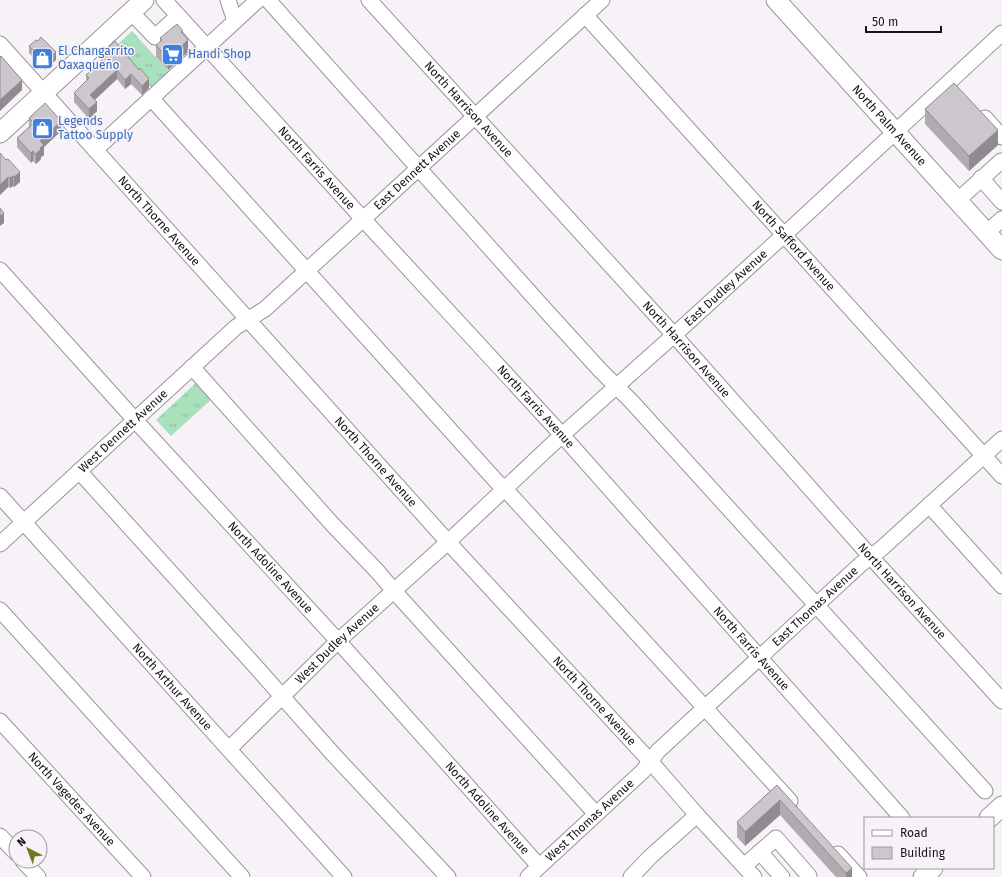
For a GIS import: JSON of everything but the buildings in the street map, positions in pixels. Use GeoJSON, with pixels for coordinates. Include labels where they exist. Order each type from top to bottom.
{"type":"FeatureCollection","features":[{"type":"Feature","properties":{"kind":"main road","name":"North Palm Avenue"},"geometry":{"type":"LineString","coordinates":[[776,0],[1002,250]]}},
{"type":"Feature","properties":{"kind":"main road"},"geometry":{"type":"LineString","coordinates":[[0,133],[138,6]]}},
{"type":"Feature","properties":{"kind":"main road"},"geometry":{"type":"LineString","coordinates":[[990,817],[1002,806]]}},
{"type":"Feature","properties":{"kind":"main road"},"geometry":{"type":"LineString","coordinates":[[923,877],[932,869]]}},
{"type":"Feature","properties":{"kind":"street","name":"North Farris Avenue"},"geometry":{"type":"LineString","coordinates":[[164,0],[206,48],[562,434],[901,817]]}},
{"type":"Feature","properties":{"kind":"street"},"geometry":{"type":"LineString","coordinates":[[228,0],[235,21]]}},
{"type":"Feature","properties":{"kind":"street"},"geometry":{"type":"LineString","coordinates":[[95,150],[258,0]]}},
{"type":"Feature","properties":{"kind":"street"},"geometry":{"type":"LineString","coordinates":[[268,0],[549,314],[600,370],[617,386],[984,791]]}},
{"type":"Feature","properties":{"kind":"street","name":"North Harrison Avenue"},"geometry":{"type":"LineString","coordinates":[[370,0],[674,335],[870,557],[1002,701]]}},
{"type":"Feature","properties":{"kind":"street","name":"East Dennett Avenue"},"geometry":{"type":"LineString","coordinates":[[248,319],[265,309],[602,0]]}},
{"type":"Feature","properties":{"kind":"street"},"geometry":{"type":"LineString","coordinates":[[138,6],[155,37],[178,16]]}},
{"type":"Feature","properties":{"kind":"street","name":"North Safford Avenue"},"geometry":{"type":"LineString","coordinates":[[585,15],[1002,476]]}},
{"type":"Feature","properties":{"kind":"street","name":"East Dudley Avenue"},"geometry":{"type":"LineString","coordinates":[[448,542],[562,434],[784,235],[1002,33]]}},
{"type":"Feature","properties":{"kind":"street","name":"North Thorne Avenue"},"geometry":{"type":"LineString","coordinates":[[0,44],[448,542],[650,761],[754,877]]}},
{"type":"Feature","properties":{"kind":"street"},"geometry":{"type":"LineString","coordinates":[[950,80],[961,92]]}},
{"type":"Feature","properties":{"kind":"street"},"geometry":{"type":"LineString","coordinates":[[151,98],[497,482],[566,554],[798,810]]}},
{"type":"Feature","properties":{"kind":"street"},"geometry":{"type":"LineString","coordinates":[[976,108],[1002,137]]}},
{"type":"Feature","properties":{"kind":"street"},"geometry":{"type":"LineString","coordinates":[[957,200],[1002,161]]}},
{"type":"Feature","properties":{"kind":"street"},"geometry":{"type":"LineString","coordinates":[[982,178],[1002,202]]}},
{"type":"Feature","properties":{"kind":"street"},"geometry":{"type":"LineString","coordinates":[[986,233],[1002,219]]}},
{"type":"Feature","properties":{"kind":"street","name":"North Adoline Avenue"},"geometry":{"type":"LineString","coordinates":[[0,270],[135,420],[338,641],[539,866]]}},
{"type":"Feature","properties":{"kind":"street","name":"West Dennett Avenue"},"geometry":{"type":"LineString","coordinates":[[0,544],[236,327],[248,319]]}},
{"type":"Feature","properties":{"kind":"street"},"geometry":{"type":"LineString","coordinates":[[192,367],[596,814]]}},
{"type":"Feature","properties":{"kind":"street","name":"East Thomas Avenue"},"geometry":{"type":"LineString","coordinates":[[650,761],[658,751],[759,657],[861,564],[881,550],[1002,439]]}},
{"type":"Feature","properties":{"kind":"street"},"geometry":{"type":"LineString","coordinates":[[79,471],[362,786],[448,877]]}},
{"type":"Feature","properties":{"kind":"street","name":"North Arthur Avenue"},"geometry":{"type":"LineString","coordinates":[[0,496],[344,877]]}},
{"type":"Feature","properties":{"kind":"street"},"geometry":{"type":"LineString","coordinates":[[929,506],[1002,586]]}},
{"type":"Feature","properties":{"kind":"street","name":"West Dudley Avenue"},"geometry":{"type":"LineString","coordinates":[[229,749],[338,641],[448,542]]}},
{"type":"Feature","properties":{"kind":"street"},"geometry":{"type":"LineString","coordinates":[[0,610],[242,877]]}},
{"type":"Feature","properties":{"kind":"street","name":"North Vagedes Avenue"},"geometry":{"type":"LineString","coordinates":[[0,721],[143,877]]}},
{"type":"Feature","properties":{"kind":"street","name":"West Thomas Avenue"},"geometry":{"type":"LineString","coordinates":[[528,877],[643,771],[650,761]]}},
{"type":"Feature","properties":{"kind":"street"},"geometry":{"type":"LineString","coordinates":[[631,877],[650,857],[697,815]]}},
{"type":"Feature","properties":{"kind":"street"},"geometry":{"type":"LineString","coordinates":[[0,836],[8,844]]}},
{"type":"Feature","properties":{"kind":"street"},"geometry":{"type":"LineString","coordinates":[[744,866],[776,838],[810,876],[808,877]]}},
{"type":"Feature","properties":{"kind":"street"},"geometry":{"type":"LineString","coordinates":[[829,844],[859,877]]}},
{"type":"Feature","properties":{"kind":"street"},"geometry":{"type":"LineString","coordinates":[[760,852],[782,877]]}},
{"type":"Feature","properties":{"kind":"street"},"geometry":{"type":"LineString","coordinates":[[30,869],[38,877]]}},
{"type":"Feature","properties":{"kind":"green space"},"geometry":{"type":"Polygon","coordinates":[[[132,31],[172,75],[155,92],[115,47],[132,31]]]}},
{"type":"Feature","properties":{"kind":"green space"},"geometry":{"type":"Polygon","coordinates":[[[198,381],[213,398],[171,436],[156,420],[198,381]]]}},
{"type":"Feature","properties":{"kind":"place","name":"Handi Shop"},"geometry":{"type":"Point","coordinates":[172,54]}},
{"type":"Feature","properties":{"kind":"place","name":"El Changarrito Oaxaqueño"},"geometry":{"type":"Point","coordinates":[42,58]}},
{"type":"Feature","properties":{"kind":"place","name":"Legends Tattoo Supply"},"geometry":{"type":"Point","coordinates":[43,128]}}]}
